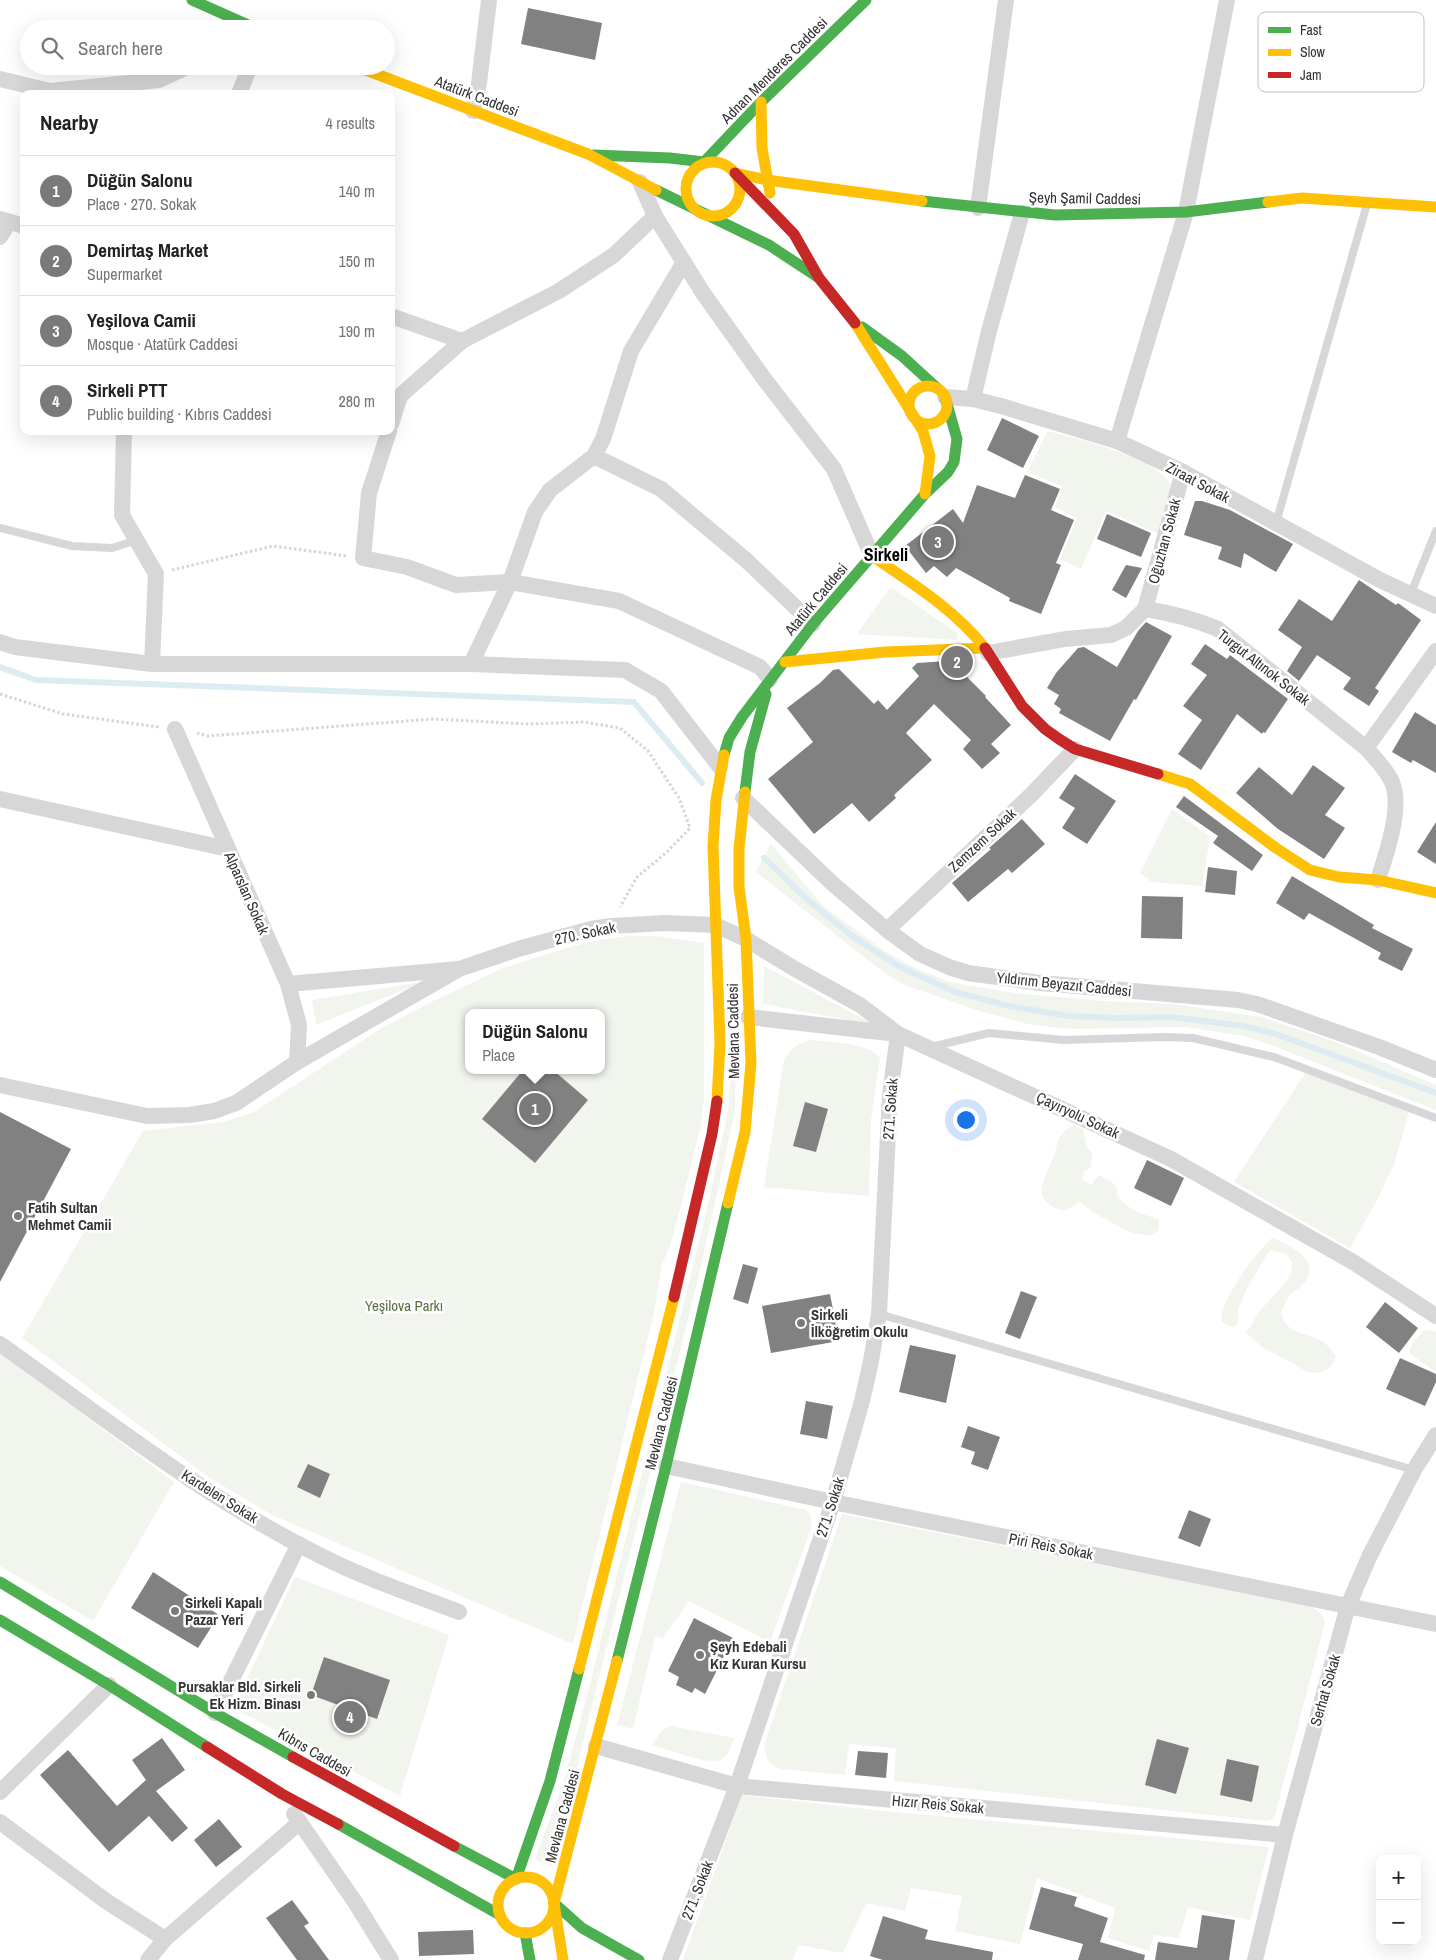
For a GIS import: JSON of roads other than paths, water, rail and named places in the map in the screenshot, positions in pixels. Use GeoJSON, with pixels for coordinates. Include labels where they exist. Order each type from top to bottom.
{"type":"FeatureCollection","features":[{"type":"Feature","properties":{"kind":"street"},"geometry":{"type":"LineString","coordinates":[[192,0],[237,20]]}},
{"type":"Feature","properties":{"kind":"street"},"geometry":{"type":"LineString","coordinates":[[473,111],[479,83],[488,0]]}},
{"type":"Feature","properties":{"kind":"street","name":"Adnan Menderes Caddesi"},"geometry":{"type":"LineString","coordinates":[[704,162],[761,102],[866,0]]}},
{"type":"Feature","properties":{"kind":"street"},"geometry":{"type":"LineString","coordinates":[[978,208],[1006,0]]}},
{"type":"Feature","properties":{"kind":"street"},"geometry":{"type":"LineString","coordinates":[[1116,441],[1186,212],[1227,0]]}},
{"type":"Feature","properties":{"kind":"street"},"geometry":{"type":"LineString","coordinates":[[60,90],[159,80],[170,75]]}},
{"type":"Feature","properties":{"kind":"street"},"geometry":{"type":"LineString","coordinates":[[241,90],[246,75]]}},
{"type":"Feature","properties":{"kind":"street","name":"Atatürk Caddesi"},"geometry":{"type":"LineString","coordinates":[[379,75],[588,154]]}},
{"type":"Feature","properties":{"kind":"street"},"geometry":{"type":"LineString","coordinates":[[0,79],[46,90]]}},
{"type":"Feature","properties":{"kind":"street"},"geometry":{"type":"LineString","coordinates":[[761,102],[760,129],[767,180],[777,216]]}},
{"type":"Feature","properties":{"kind":"street"},"geometry":{"type":"LineString","coordinates":[[588,154],[670,158],[721,163],[735,173],[794,234],[819,278]]}},
{"type":"Feature","properties":{"kind":"street"},"geometry":{"type":"LineString","coordinates":[[588,154],[705,215],[769,245],[819,278]]}},
{"type":"Feature","properties":{"kind":"street"},"geometry":{"type":"LineString","coordinates":[[704,162],[691,173],[686,189],[691,205],[705,215],[722,215],[735,205],[740,189],[739,180],[735,173]]}},
{"type":"Feature","properties":{"kind":"street","name":"Şeyh Şamil Caddesi"},"geometry":{"type":"LineString","coordinates":[[735,173],[767,180],[978,208],[1055,215],[1186,212],[1302,198],[1436,207]]}},
{"type":"Feature","properties":{"kind":"street"},"geometry":{"type":"LineString","coordinates":[[640,182],[655,216],[703,293],[834,469],[872,556],[939,602],[966,624],[987,651],[1011,690],[1043,729],[1075,749],[1190,784],[1276,848],[1310,870],[1340,877],[1378,880],[1436,892]]}},
{"type":"Feature","properties":{"kind":"street"},"geometry":{"type":"LineString","coordinates":[[973,399],[988,331],[1022,213]]}},
{"type":"Feature","properties":{"kind":"street"},"geometry":{"type":"LineString","coordinates":[[395,412],[400,396],[462,341],[560,291],[614,254],[655,216]]}},
{"type":"Feature","properties":{"kind":"street"},"geometry":{"type":"LineString","coordinates":[[0,237],[11,222]]}},
{"type":"Feature","properties":{"kind":"street"},"geometry":{"type":"LineString","coordinates":[[471,664],[510,582],[535,512],[550,490],[594,456],[603,439],[632,352],[684,262]]}},
{"type":"Feature","properties":{"kind":"street","name":"Atatürk Caddesi"},"geometry":{"type":"LineString","coordinates":[[819,278],[853,321],[923,431],[930,456],[929,472],[924,494]]}},
{"type":"Feature","properties":{"kind":"street"},"geometry":{"type":"LineString","coordinates":[[395,317],[462,341]]}},
{"type":"Feature","properties":{"kind":"street","name":"Atatürk Caddesi"},"geometry":{"type":"LineString","coordinates":[[516,1879],[533,1837],[561,1745],[634,1462],[712,1134],[718,1096],[720,1043],[713,846],[720,767],[729,738],[770,679],[813,624],[924,494],[938,484],[947,474],[955,459],[958,446],[957,431],[941,393],[902,356],[853,321]]}},
{"type":"Feature","properties":{"kind":"street"},"geometry":{"type":"LineString","coordinates":[[925,386],[941,393],[946,409],[940,420],[922,423],[912,415],[910,403],[915,392],[925,386]]}},
{"type":"Feature","properties":{"kind":"street","name":"Ziraat Sokak"},"geometry":{"type":"LineString","coordinates":[[941,393],[973,399],[1044,418],[1116,441],[1183,472],[1380,580],[1436,606]]}},
{"type":"Feature","properties":{"kind":"street"},"geometry":{"type":"LineString","coordinates":[[124,435],[122,515],[156,574],[152,664]]}},
{"type":"Feature","properties":{"kind":"street"},"geometry":{"type":"LineString","coordinates":[[388,435],[369,493],[363,558],[407,567],[456,585],[510,582],[619,601],[760,667],[770,679],[750,752],[742,804]]}},
{"type":"Feature","properties":{"kind":"street"},"geometry":{"type":"LineString","coordinates":[[594,456],[661,489],[746,560],[813,624]]}},
{"type":"Feature","properties":{"kind":"street","name":"Oğuzhan Sokak"},"geometry":{"type":"LineString","coordinates":[[1146,610],[1183,472]]}},
{"type":"Feature","properties":{"kind":"street"},"geometry":{"type":"LineString","coordinates":[[785,662],[912,649],[987,651],[1065,639],[1111,636],[1126,628],[1146,610]]}},
{"type":"Feature","properties":{"kind":"street","name":"Turgut Altınok Sokak"},"geometry":{"type":"LineString","coordinates":[[1146,610],[1197,620],[1218,629],[1366,748],[1392,782],[1395,797],[1388,846],[1378,880]]}},
{"type":"Feature","properties":{"kind":"street"},"geometry":{"type":"LineString","coordinates":[[0,642],[15,647],[152,664],[471,664],[625,670],[661,690],[720,767]]}},
{"type":"Feature","properties":{"kind":"street"},"geometry":{"type":"LineString","coordinates":[[1366,748],[1436,651]]}},
{"type":"Feature","properties":{"kind":"street","name":"Alparslan Sokak"},"geometry":{"type":"LineString","coordinates":[[175,729],[288,984],[299,1025],[297,1062]]}},
{"type":"Feature","properties":{"kind":"street","name":"Zemzem Sokak"},"geometry":{"type":"LineString","coordinates":[[887,930],[1031,795],[1075,749]]}},
{"type":"Feature","properties":{"kind":"street"},"geometry":{"type":"LineString","coordinates":[[0,799],[228,849]]}},
{"type":"Feature","properties":{"kind":"street","name":"Mevlana Caddesi"},"geometry":{"type":"LineString","coordinates":[[562,1960],[554,1902],[596,1746],[666,1466],[745,1132],[751,1063],[746,939],[739,887],[742,804]]}},
{"type":"Feature","properties":{"kind":"street","name":"Yıldırım Beyazıt Caddesi"},"geometry":{"type":"LineString","coordinates":[[742,804],[887,930],[920,954],[949,967],[968,973],[1096,988],[1190,994],[1257,1004],[1379,1047],[1436,1070]]}},
{"type":"Feature","properties":{"kind":"street","name":"270. Sokak"},"geometry":{"type":"LineString","coordinates":[[459,969],[555,938],[612,926],[665,923],[715,925]]}},
{"type":"Feature","properties":{"kind":"street","name":"Çayıryolu Sokak"},"geometry":{"type":"LineString","coordinates":[[715,925],[746,939],[860,1006],[898,1034],[1171,1158],[1353,1262],[1436,1316]]}},
{"type":"Feature","properties":{"kind":"street"},"geometry":{"type":"LineString","coordinates":[[288,984],[459,969]]}},
{"type":"Feature","properties":{"kind":"street"},"geometry":{"type":"LineString","coordinates":[[0,1085],[146,1116],[190,1116],[214,1111],[236,1103],[297,1062],[459,969]]}},
{"type":"Feature","properties":{"kind":"street"},"geometry":{"type":"LineString","coordinates":[[748,1017],[898,1034]]}},
{"type":"Feature","properties":{"kind":"street","name":"271. Sokak"},"geometry":{"type":"LineString","coordinates":[[670,1960],[737,1786],[833,1502],[862,1401],[879,1314],[890,1096],[898,1034]]}},
{"type":"Feature","properties":{"kind":"street","name":"Kardelen Sokak"},"geometry":{"type":"LineString","coordinates":[[0,1344],[186,1475],[299,1544],[349,1570],[459,1612]]}},
{"type":"Feature","properties":{"kind":"street","name":"Serhat Sokak"},"geometry":{"type":"LineString","coordinates":[[1255,1960],[1285,1835],[1348,1606],[1370,1554],[1414,1470],[1436,1435]]}},
{"type":"Feature","properties":{"kind":"street","name":"Piri Reis Sokak"},"geometry":{"type":"LineString","coordinates":[[666,1466],[833,1502],[1436,1624]]}},
{"type":"Feature","properties":{"kind":"street"},"geometry":{"type":"LineString","coordinates":[[214,1713],[299,1544]]}},
{"type":"Feature","properties":{"kind":"street","name":"Kıbrıs Caddesi"},"geometry":{"type":"LineString","coordinates":[[0,1582],[214,1713],[367,1799],[516,1879]]}},
{"type":"Feature","properties":{"kind":"street"},"geometry":{"type":"LineString","coordinates":[[0,1620],[109,1685],[282,1794],[361,1836],[500,1915],[510,1928],[536,1938],[562,1960]]}},
{"type":"Feature","properties":{"kind":"street"},"geometry":{"type":"LineString","coordinates":[[0,1792],[109,1685]]}},
{"type":"Feature","properties":{"kind":"street","name":"Hızır Reis Sokak"},"geometry":{"type":"LineString","coordinates":[[596,1746],[737,1786],[1285,1835]]}},
{"type":"Feature","properties":{"kind":"street"},"geometry":{"type":"LineString","coordinates":[[282,1794],[355,1902],[390,1960]]}},
{"type":"Feature","properties":{"kind":"street"},"geometry":{"type":"LineString","coordinates":[[0,1822],[106,1901],[165,1939]]}},
{"type":"Feature","properties":{"kind":"street"},"geometry":{"type":"LineString","coordinates":[[148,1960],[165,1939],[300,1822]]}},
{"type":"Feature","properties":{"kind":"street"},"geometry":{"type":"LineString","coordinates":[[500,1915],[499,1898],[508,1883],[516,1879],[533,1878],[548,1887],[554,1902],[582,1928],[639,1960]]}},
{"type":"Feature","properties":{"kind":"street"},"geometry":{"type":"LineString","coordinates":[[530,1960],[540,1930],[551,1918],[554,1902]]}},
{"type":"Feature","properties":{"kind":"lane"},"geometry":{"type":"LineString","coordinates":[[1276,523],[1368,202]]}},
{"type":"Feature","properties":{"kind":"lane"},"geometry":{"type":"LineString","coordinates":[[0,528],[72,546],[112,548],[137,540]]}},
{"type":"Feature","properties":{"kind":"lane"},"geometry":{"type":"LineString","coordinates":[[1411,593],[1436,530]]}},
{"type":"Feature","properties":{"kind":"lane"},"geometry":{"type":"LineString","coordinates":[[928,1047],[989,1033],[1064,1040],[1193,1038],[1274,1057],[1436,1118]]}},
{"type":"Feature","properties":{"kind":"lane"},"geometry":{"type":"LineString","coordinates":[[879,1314],[1414,1470]]}},
{"type":"Feature","properties":{"kind":"waterway"},"geometry":{"type":"LineString","coordinates":[[0,667],[36,680],[634,702],[702,783]]}},
{"type":"Feature","properties":{"kind":"waterway"},"geometry":{"type":"LineString","coordinates":[[764,858],[809,901],[852,936],[900,967],[955,992],[1009,1006],[1068,1016],[1116,1018],[1172,1017],[1243,1026],[1276,1034],[1436,1093]]}},
{"type":"Feature","properties":{"kind":"place","name":"Yeşilova Camii"},"geometry":{"type":"Point","coordinates":[938,542]}},
{"type":"Feature","properties":{"kind":"place","name":"Demirtaş Market"},"geometry":{"type":"Point","coordinates":[957,662]}},
{"type":"Feature","properties":{"kind":"place","name":"Düğün Salonu"},"geometry":{"type":"Point","coordinates":[535,1109]}},
{"type":"Feature","properties":{"kind":"place","name":"Fatih Sultan Mehmet Camii"},"geometry":{"type":"Point","coordinates":[18,1216]}},
{"type":"Feature","properties":{"kind":"place","name":"Sirkeli İlköğretim Okulu"},"geometry":{"type":"Point","coordinates":[801,1323]}},
{"type":"Feature","properties":{"kind":"place","name":"Sirkeli Kapalı Pazar Yeri"},"geometry":{"type":"Point","coordinates":[175,1611]}},
{"type":"Feature","properties":{"kind":"place","name":"Şeyh Edebali Kız Kuran Kursu"},"geometry":{"type":"Point","coordinates":[700,1655]}},
{"type":"Feature","properties":{"kind":"place","name":"Pursaklar Bld. Sirkeli Ek Hizm. Binası"},"geometry":{"type":"Point","coordinates":[311,1695]}},
{"type":"Feature","properties":{"kind":"place","name":"Sirkeli PTT"},"geometry":{"type":"Point","coordinates":[350,1717]}},
{"type":"Feature","properties":{"kind":"district","name":"Sirkeli"},"geometry":{"type":"Point","coordinates":[886,554]}},
{"type":"Feature","properties":{"kind":"park label","name":"Yeşilova Parkı"},"geometry":{"type":"Point","coordinates":[404,1305]}}]}
